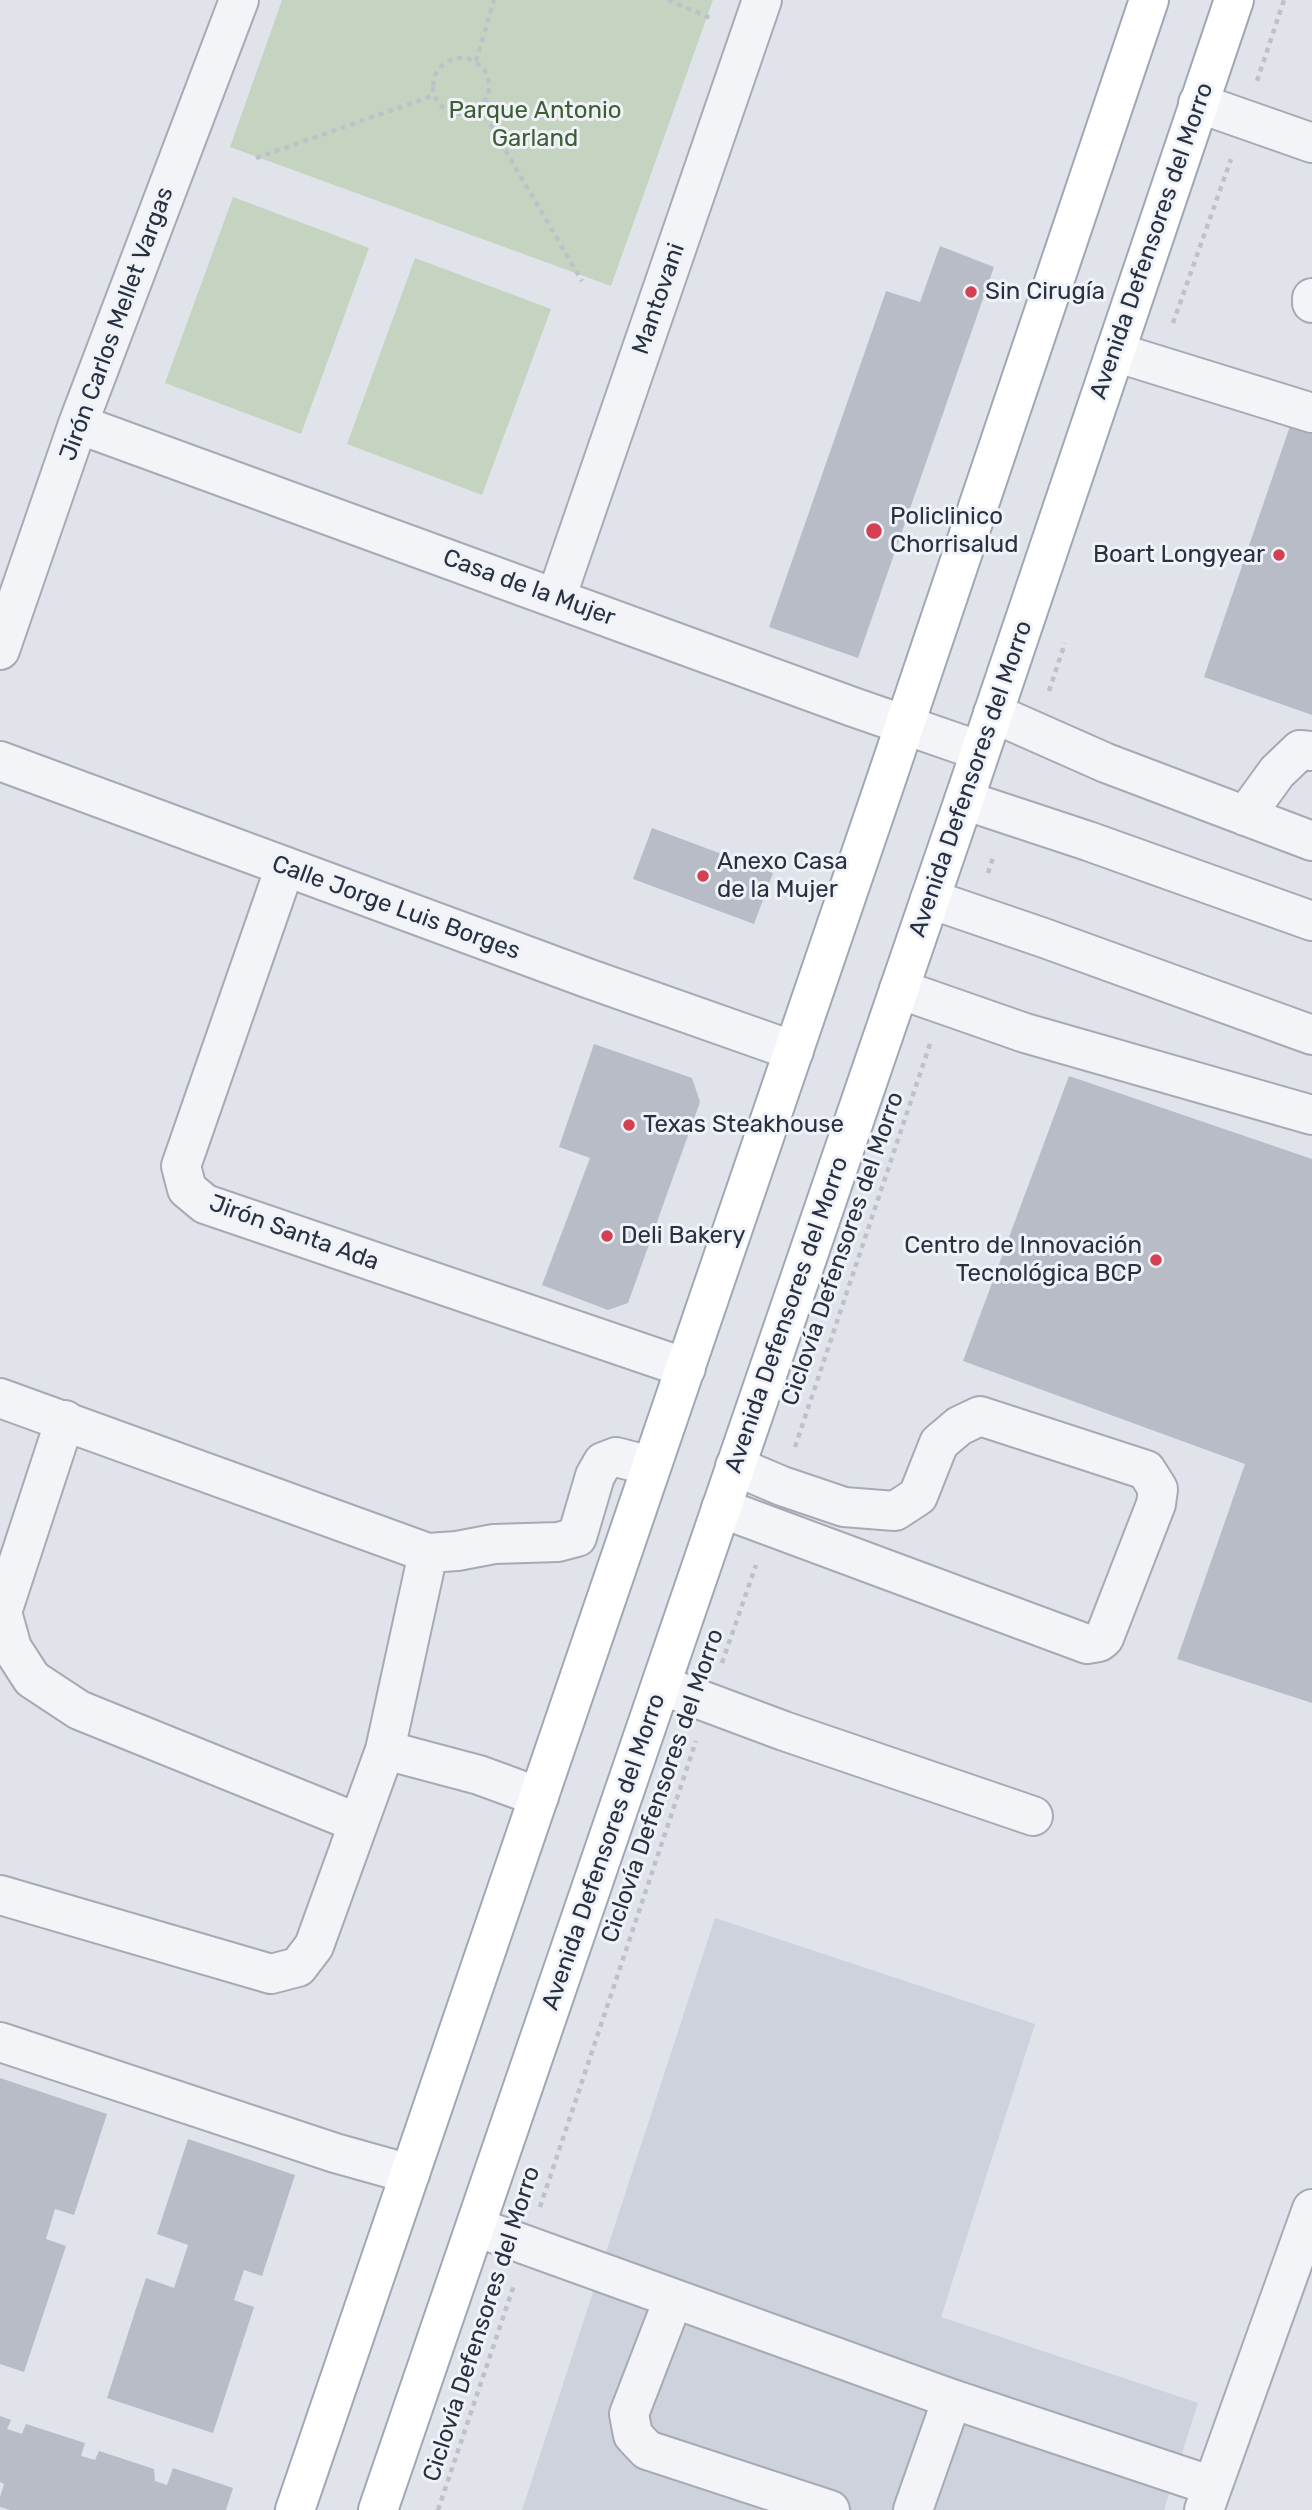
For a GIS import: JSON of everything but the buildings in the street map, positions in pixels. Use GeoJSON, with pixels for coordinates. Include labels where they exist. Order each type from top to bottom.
{"type":"FeatureCollection","features":[{"type":"Feature","properties":{"kind":"main road"},"geometry":{"type":"LineString","coordinates":[[295,2510],[905,725],[1149,0]]}},
{"type":"Feature","properties":{"kind":"main road","name":"Avenida Defensores del Morro"},"geometry":{"type":"LineString","coordinates":[[378,2510],[964,800],[1234,0]]}},
{"type":"Feature","properties":{"kind":"street","name":"Jirón Carlos Mellet Vargas"},"geometry":{"type":"LineString","coordinates":[[0,650],[78,424],[239,0]]}},
{"type":"Feature","properties":{"kind":"street","name":"Mantovani"},"geometry":{"type":"LineString","coordinates":[[556,598],[762,0]]}},
{"type":"Feature","properties":{"kind":"street"},"geometry":{"type":"LineString","coordinates":[[1198,103],[1312,143]]}},
{"type":"Feature","properties":{"kind":"street"},"geometry":{"type":"LineString","coordinates":[[1115,352],[1312,413]]}},
{"type":"Feature","properties":{"kind":"street","name":"Casa de la Mujer"},"geometry":{"type":"LineString","coordinates":[[78,424],[980,751]]}},
{"type":"Feature","properties":{"kind":"street"},"geometry":{"type":"LineString","coordinates":[[993,713],[1106,763],[1312,841]]}},
{"type":"Feature","properties":{"kind":"street"},"geometry":{"type":"LineString","coordinates":[[1245,816],[1277,772],[1300,750],[1312,751]]}},
{"type":"Feature","properties":{"kind":"street","name":"Calle Jorge Luis Borges"},"geometry":{"type":"LineString","coordinates":[[0,761],[794,1051]]}},
{"type":"Feature","properties":{"kind":"street"},"geometry":{"type":"LineString","coordinates":[[964,800],[1312,921]]}},
{"type":"Feature","properties":{"kind":"street","name":"Jirón Santa Ada"},"geometry":{"type":"LineString","coordinates":[[285,867],[181,1166],[187,1189],[205,1204],[685,1368]]}},
{"type":"Feature","properties":{"kind":"street"},"geometry":{"type":"LineString","coordinates":[[930,899],[1312,1035]]}},
{"type":"Feature","properties":{"kind":"street"},"geometry":{"type":"LineString","coordinates":[[899,989],[1025,1033],[1312,1115]]}},
{"type":"Feature","properties":{"kind":"street"},"geometry":{"type":"LineString","coordinates":[[0,1398],[428,1553],[494,1544],[558,1542],[577,1537],[595,1476],[603,1462],[616,1457],[651,1466]]}},
{"type":"Feature","properties":{"kind":"street"},"geometry":{"type":"LineString","coordinates":[[721,1508],[1087,1644],[1099,1642],[1104,1638],[1156,1504],[1158,1489],[1146,1470],[980,1416],[959,1426],[939,1443],[918,1496],[895,1511],[844,1507],[782,1486],[735,1466]]}},
{"type":"Feature","properties":{"kind":"street"},"geometry":{"type":"LineString","coordinates":[[65,1420],[2,1612],[12,1648],[32,1679],[79,1710],[358,1823]]}},
{"type":"Feature","properties":{"kind":"street"},"geometry":{"type":"LineString","coordinates":[[0,1895],[271,1974],[298,1967],[314,1946],[385,1750],[428,1553]]}},
{"type":"Feature","properties":{"kind":"street"},"geometry":{"type":"LineString","coordinates":[[661,1685],[1033,1816]]}},
{"type":"Feature","properties":{"kind":"street"},"geometry":{"type":"LineString","coordinates":[[385,1750],[479,1775],[539,1797]]}},
{"type":"Feature","properties":{"kind":"street"},"geometry":{"type":"LineString","coordinates":[[0,2042],[335,2153],[410,2174]]}},
{"type":"Feature","properties":{"kind":"street"},"geometry":{"type":"LineString","coordinates":[[475,2227],[952,2399],[1208,2498],[1312,2209]]}},
{"type":"Feature","properties":{"kind":"street"},"geometry":{"type":"LineString","coordinates":[[673,2300],[629,2414],[633,2435],[647,2450],[830,2510]]}},
{"type":"Feature","properties":{"kind":"street"},"geometry":{"type":"LineString","coordinates":[[913,2510],[952,2399]]}},
{"type":"Feature","properties":{"kind":"path"},"geometry":{"type":"LineString","coordinates":[[476,61],[494,0]]}},
{"type":"Feature","properties":{"kind":"path"},"geometry":{"type":"LineString","coordinates":[[1159,364],[1284,0]]}},
{"type":"Feature","properties":{"kind":"path"},"geometry":{"type":"LineString","coordinates":[[456,58],[476,61],[487,75],[489,84],[485,100],[473,112],[455,114],[446,110],[435,95],[435,76],[447,61],[456,58]]}},
{"type":"Feature","properties":{"kind":"path"},"geometry":{"type":"LineString","coordinates":[[257,158],[435,95]]}},
{"type":"Feature","properties":{"kind":"path"},"geometry":{"type":"LineString","coordinates":[[480,107],[582,281]]}},
{"type":"Feature","properties":{"kind":"path"},"geometry":{"type":"LineString","coordinates":[[1035,733],[1066,641]]}},
{"type":"Feature","properties":{"kind":"path"},"geometry":{"type":"LineString","coordinates":[[974,915],[1007,814]]}},
{"type":"Feature","properties":{"kind":"path","name":"Ciclovía Defensores del Morro"},"geometry":{"type":"LineString","coordinates":[[782,1486],[943,1006]]}},
{"type":"Feature","properties":{"kind":"path","name":"Ciclovía Defensores del Morro"},"geometry":{"type":"LineString","coordinates":[[438,2510],[769,1525]]}},
{"type":"Feature","properties":{"kind":"shaded area"},"geometry":{"type":"Polygon","coordinates":[[[715,1918],[1035,2024],[941,2317],[1198,2403],[1164,2510],[522,2510],[715,1918]]]}},
{"type":"Feature","properties":{"kind":"green space","name":"Parque Antonio Garland"},"geometry":{"type":"Polygon","coordinates":[[[282,0],[713,0],[611,286],[230,147],[282,0]]]}},
{"type":"Feature","properties":{"kind":"green space"},"geometry":{"type":"Polygon","coordinates":[[[233,197],[369,248],[301,434],[165,383],[233,197]]]}},
{"type":"Feature","properties":{"kind":"green space"},"geometry":{"type":"Polygon","coordinates":[[[415,258],[551,309],[482,495],[347,444],[415,258]]]}},
{"type":"Feature","properties":{"kind":"place","name":"Sin Cirugía"},"geometry":{"type":"Point","coordinates":[971,292]}},
{"type":"Feature","properties":{"kind":"place","name":"Policlinico Chorrisalud"},"geometry":{"type":"Point","coordinates":[874,531]}},
{"type":"Feature","properties":{"kind":"place","name":"Boart Longyear"},"geometry":{"type":"Point","coordinates":[1279,555]}},
{"type":"Feature","properties":{"kind":"place","name":"Anexo Casa de la Mujer"},"geometry":{"type":"Point","coordinates":[703,876]}},
{"type":"Feature","properties":{"kind":"place","name":"Texas Steakhouse"},"geometry":{"type":"Point","coordinates":[629,1125]}},
{"type":"Feature","properties":{"kind":"place","name":"Deli Bakery"},"geometry":{"type":"Point","coordinates":[607,1236]}},
{"type":"Feature","properties":{"kind":"place","name":"Centro de Innovación Tecnológica BCP"},"geometry":{"type":"Point","coordinates":[1156,1260]}}]}
